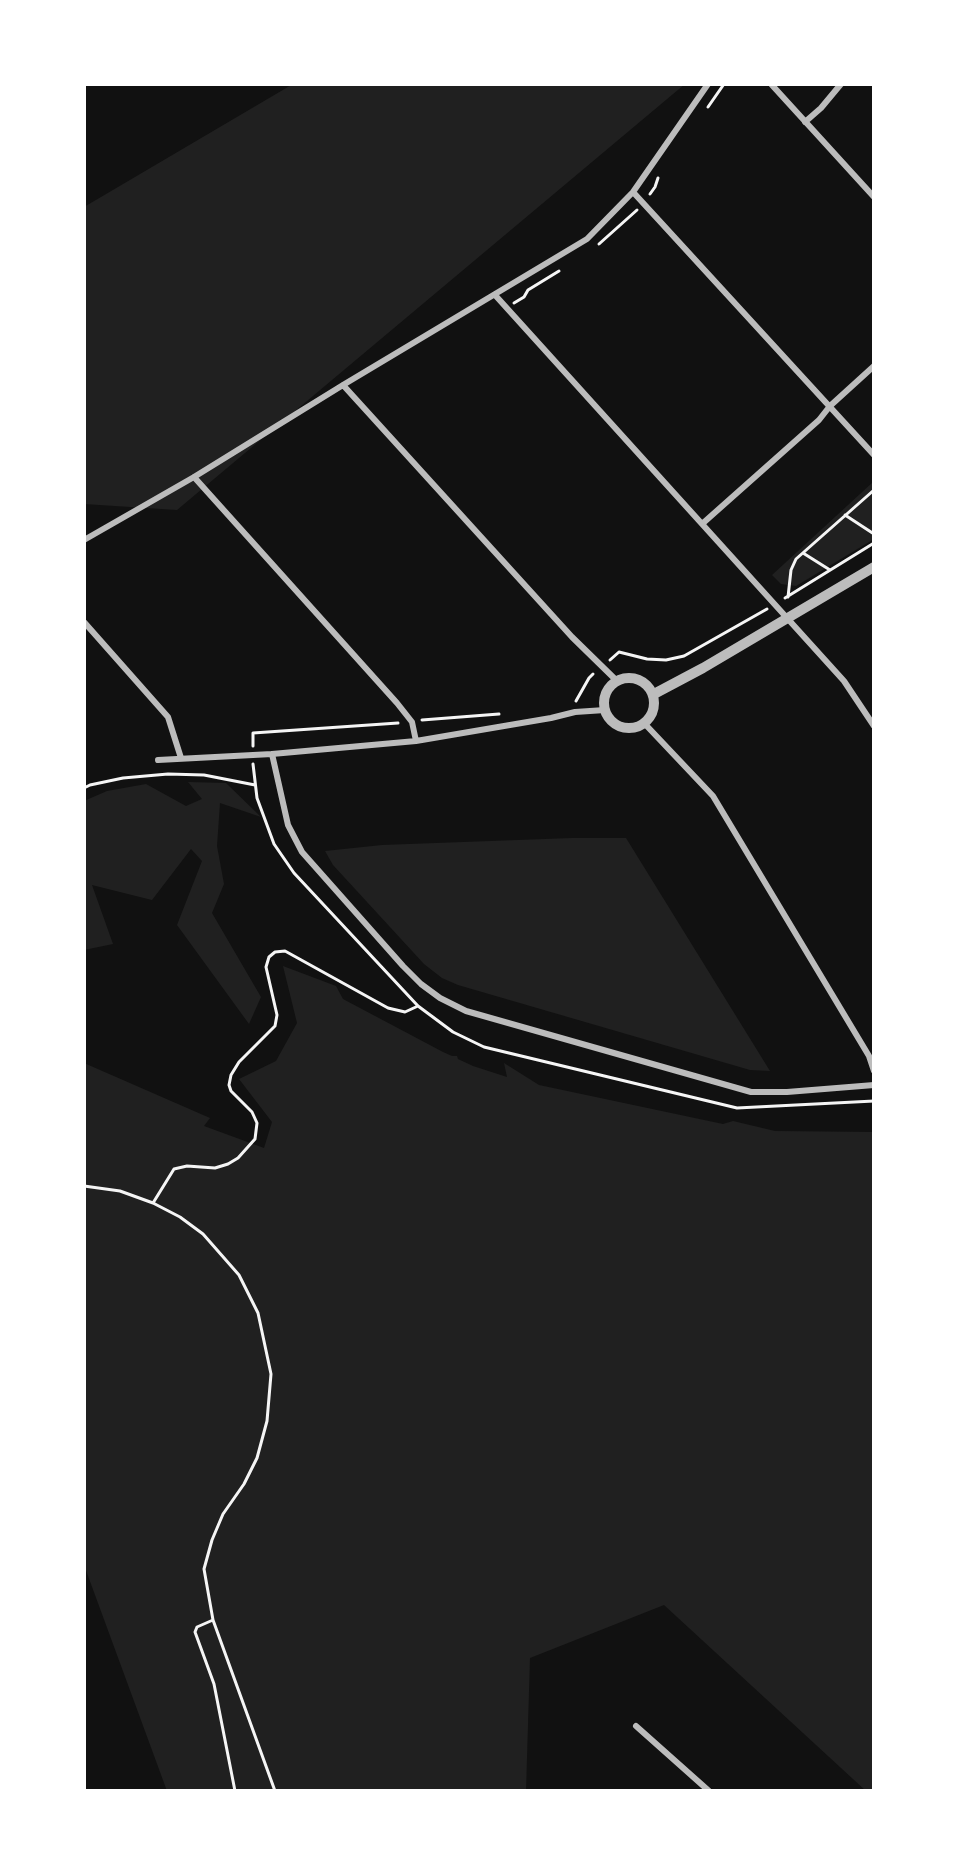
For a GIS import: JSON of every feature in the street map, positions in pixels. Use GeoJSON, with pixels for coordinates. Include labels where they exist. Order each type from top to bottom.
{"type":"FeatureCollection","features":[{"type":"Feature","properties":{"kind":"street"},"geometry":{"type":"LineString","coordinates":[[84,540],[194,477],[587,239],[633,192],[708,84]]}},
{"type":"Feature","properties":{"kind":"street"},"geometry":{"type":"LineString","coordinates":[[771,84],[874,197]]}},
{"type":"Feature","properties":{"kind":"street"},"geometry":{"type":"LineString","coordinates":[[805,122],[821,108],[841,84]]}},
{"type":"Feature","properties":{"kind":"street"},"geometry":{"type":"LineString","coordinates":[[633,192],[874,455]]}},
{"type":"Feature","properties":{"kind":"street"},"geometry":{"type":"LineString","coordinates":[[495,295],[844,681],[874,726]]}},
{"type":"Feature","properties":{"kind":"street"},"geometry":{"type":"LineString","coordinates":[[702,524],[819,420],[830,406],[874,366]]}},
{"type":"Feature","properties":{"kind":"street"},"geometry":{"type":"LineString","coordinates":[[343,385],[572,637],[617,681]]}},
{"type":"Feature","properties":{"kind":"street"},"geometry":{"type":"LineString","coordinates":[[194,477],[411,722],[416,741]]}},
{"type":"Feature","properties":{"kind":"street"},"geometry":{"type":"LineString","coordinates":[[654,694],[703,668],[874,567]]}},
{"type":"Feature","properties":{"kind":"street"},"geometry":{"type":"LineString","coordinates":[[84,622],[168,717],[181,758]]}},
{"type":"Feature","properties":{"kind":"street"},"geometry":{"type":"LineString","coordinates":[[625,678],[641,681],[654,694],[651,715],[644,723],[636,727],[621,726],[608,717],[604,698],[609,688],[617,681],[625,678]]}},
{"type":"Feature","properties":{"kind":"street"},"geometry":{"type":"LineString","coordinates":[[159,760],[272,754],[416,741],[575,712],[605,710]]}},
{"type":"Feature","properties":{"kind":"street"},"geometry":{"type":"LineString","coordinates":[[644,723],[713,796],[869,1056],[874,1071]]}},
{"type":"Feature","properties":{"kind":"street"},"geometry":{"type":"LineString","coordinates":[[272,754],[288,825],[302,852],[403,966],[421,984],[440,998],[466,1011],[752,1092],[788,1092],[874,1085]]}},
{"type":"Feature","properties":{"kind":"street"},"geometry":{"type":"LineString","coordinates":[[636,1726],[709,1791]]}},
{"type":"Feature","properties":{"kind":"path"},"geometry":{"type":"LineString","coordinates":[[788,597],[791,570],[796,559],[874,490]]}},
{"type":"Feature","properties":{"kind":"path"},"geometry":{"type":"LineString","coordinates":[[845,515],[874,534]]}},
{"type":"Feature","properties":{"kind":"path"},"geometry":{"type":"LineString","coordinates":[[619,652],[647,659],[666,660],[684,656],[776,605],[874,543]]}},
{"type":"Feature","properties":{"kind":"path"},"geometry":{"type":"LineString","coordinates":[[803,553],[830,570]]}},
{"type":"Feature","properties":{"kind":"path"},"geometry":{"type":"LineString","coordinates":[[576,702],[589,678]]}},
{"type":"Feature","properties":{"kind":"path"},"geometry":{"type":"LineString","coordinates":[[253,733],[509,713]]}},
{"type":"Feature","properties":{"kind":"path"},"geometry":{"type":"LineString","coordinates":[[84,788],[123,778],[168,774],[204,774],[255,786],[257,798],[274,844],[294,873],[418,1006],[453,1032],[484,1047],[737,1108],[874,1101]]}},
{"type":"Feature","properties":{"kind":"path"},"geometry":{"type":"LineString","coordinates":[[153,1203],[174,1169],[187,1166],[215,1168],[228,1164],[238,1158],[255,1139],[257,1124],[252,1112],[231,1091],[229,1085],[231,1075],[239,1062],[275,1026],[277,1015],[266,967],[269,957],[275,952],[285,951],[388,1008],[405,1012],[418,1006]]}},
{"type":"Feature","properties":{"kind":"path"},"geometry":{"type":"LineString","coordinates":[[84,1186],[120,1191],[153,1203],[180,1217],[203,1234],[239,1275],[258,1313],[271,1374],[267,1421],[257,1458],[244,1484],[223,1514],[212,1540],[204,1569],[213,1620],[275,1791]]}},
{"type":"Feature","properties":{"kind":"path"},"geometry":{"type":"LineString","coordinates":[[213,1620],[197,1627],[195,1632],[214,1684],[234,1791]]}},
{"type":"Feature","properties":{"kind":"shaded area"},"geometry":{"type":"Polygon","coordinates":[[[293,84],[685,84],[177,510],[84,504],[84,207],[293,84]]]}},
{"type":"Feature","properties":{"kind":"shaded area"},"geometry":{"type":"Polygon","coordinates":[[[873,482],[874,539],[796,586],[781,584],[772,575],[873,482]]]}},
{"type":"Feature","properties":{"kind":"shaded area"},"geometry":{"type":"Polygon","coordinates":[[[188,782],[226,783],[261,817],[220,803],[217,846],[224,884],[212,913],[261,997],[249,1024],[177,925],[202,861],[191,849],[152,900],[92,885],[113,944],[84,950],[84,801],[107,791],[146,784],[186,806],[202,799],[188,782]]]}},
{"type":"Feature","properties":{"kind":"shaded area"},"geometry":{"type":"Polygon","coordinates":[[[626,838],[770,1071],[750,1070],[458,985],[442,978],[424,964],[333,865],[325,851],[382,845],[626,838]]]}},
{"type":"Feature","properties":{"kind":"shaded area"},"geometry":{"type":"Polygon","coordinates":[[[283,966],[336,986],[343,999],[443,1052],[457,1056],[458,1059],[473,1066],[507,1077],[504,1063],[539,1085],[723,1124],[733,1121],[775,1131],[874,1132],[874,1791],[866,1791],[664,1605],[530,1658],[526,1791],[167,1791],[84,1565],[84,1063],[210,1118],[204,1126],[264,1148],[272,1122],[239,1079],[276,1061],[297,1023],[283,966]]]}}]}
